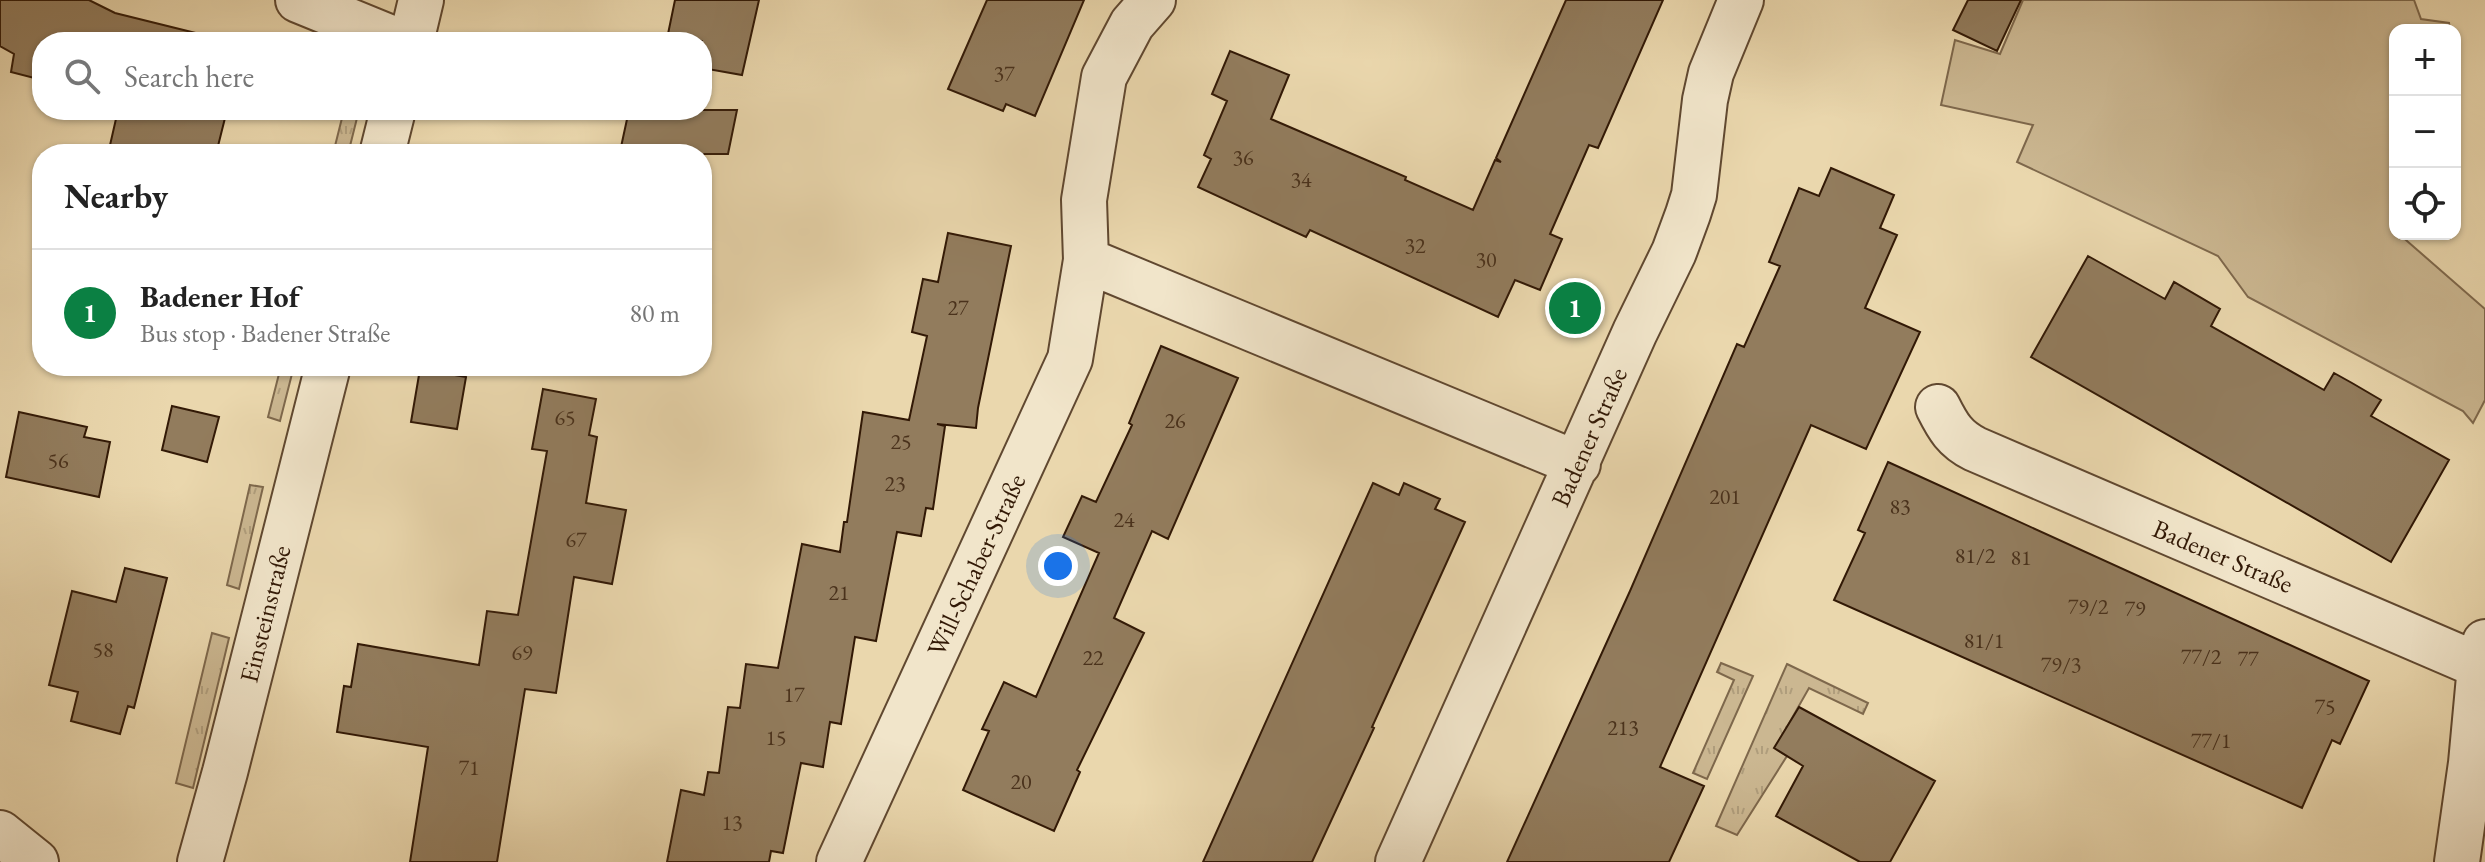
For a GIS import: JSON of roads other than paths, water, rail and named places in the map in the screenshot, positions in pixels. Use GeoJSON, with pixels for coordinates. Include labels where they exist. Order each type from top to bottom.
{"type":"FeatureCollection","features":[{"type":"Feature","properties":{"kind":"street"},"geometry":{"type":"LineString","coordinates":[[298,0],[376,32]]}},
{"type":"Feature","properties":{"kind":"street"},"geometry":{"type":"LineString","coordinates":[[413,32],[421,0]]}},
{"type":"Feature","properties":{"kind":"street","name":"Will-Schaber-Straße"},"geometry":{"type":"LineString","coordinates":[[839,862],[1070,359],[1086,260],[1084,200],[1104,77],[1132,24],[1153,0]]}},
{"type":"Feature","properties":{"kind":"street","name":"Badener Straße"},"geometry":{"type":"LineString","coordinates":[[1398,862],[1635,332],[1674,252],[1694,195],[1711,73],[1741,0]]}},
{"type":"Feature","properties":{"kind":"street"},"geometry":{"type":"LineString","coordinates":[[384,144],[390,120]]}},
{"type":"Feature","properties":{"kind":"street"},"geometry":{"type":"LineString","coordinates":[[1086,260],[1578,464]]}},
{"type":"Feature","properties":{"kind":"street","name":"Einsteinstraße"},"geometry":{"type":"LineString","coordinates":[[200,862],[325,376]]}},
{"type":"Feature","properties":{"kind":"street","name":"Badener Straße"},"geometry":{"type":"LineString","coordinates":[[1938,407],[1952,433],[1975,449],[2482,654],[2457,862]]}},
{"type":"Feature","properties":{"kind":"street"},"geometry":{"type":"LineString","coordinates":[[0,833],[36,862]]}},
{"type":"Feature","properties":{"kind":"place","name":"Badener Hof"},"geometry":{"type":"Point","coordinates":[1575,308]}}]}
